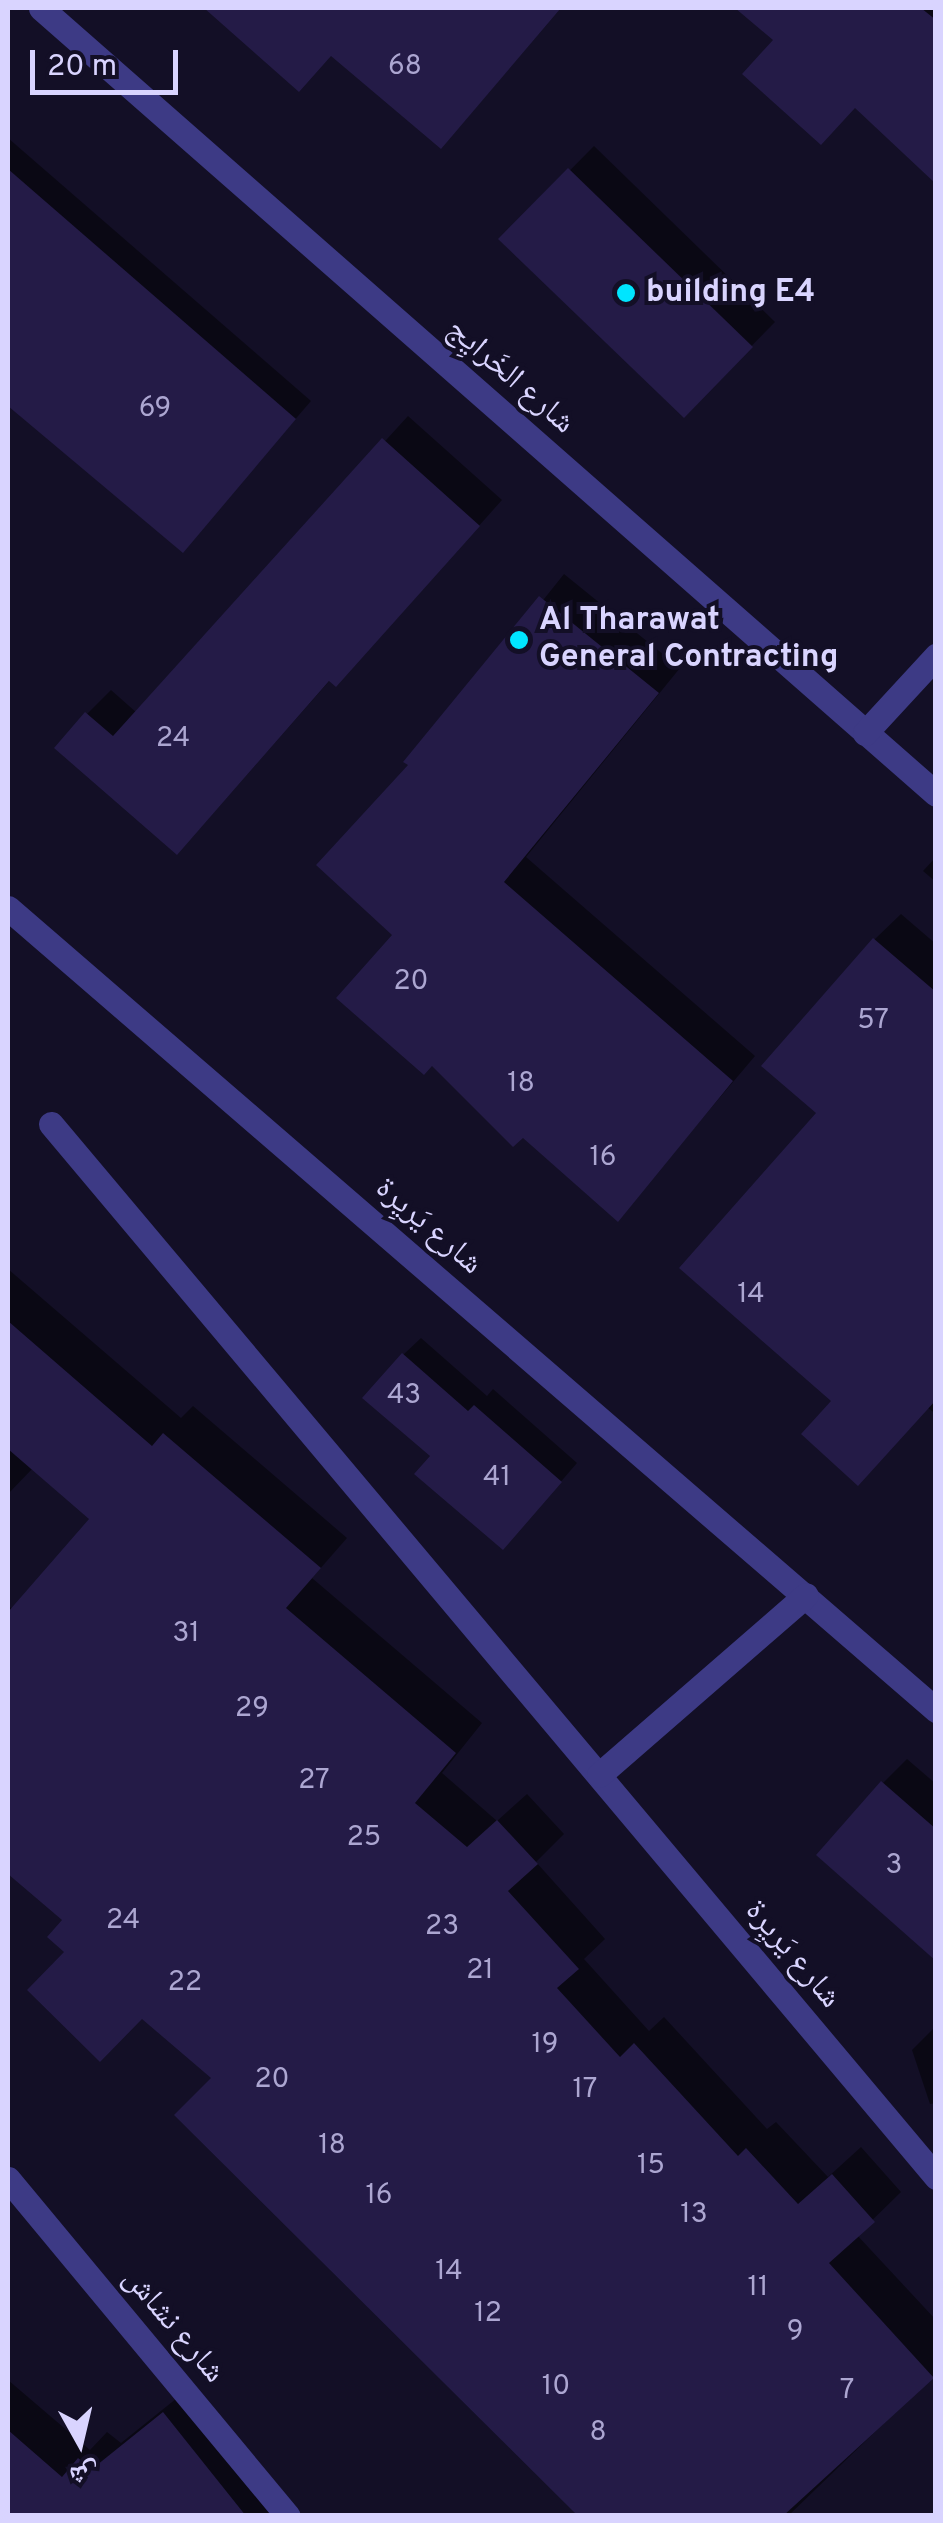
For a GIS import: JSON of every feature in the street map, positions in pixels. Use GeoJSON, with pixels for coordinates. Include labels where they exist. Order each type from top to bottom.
{"type":"FeatureCollection","features":[{"type":"Feature","properties":{"kind":"street","name":"شارع الخَرايِج"},"geometry":{"type":"LineString","coordinates":[[41,8],[936,794]]}},
{"type":"Feature","properties":{"kind":"street"},"geometry":{"type":"LineString","coordinates":[[865,733],[936,656]]}},
{"type":"Feature","properties":{"kind":"street","name":"شارع يَريِرة"},"geometry":{"type":"LineString","coordinates":[[8,908],[936,1710]]}},
{"type":"Feature","properties":{"kind":"street","name":"شارع يَريِرة"},"geometry":{"type":"LineString","coordinates":[[51,1124],[936,2176]]}},
{"type":"Feature","properties":{"kind":"street"},"geometry":{"type":"LineString","coordinates":[[599,1775],[806,1596]]}},
{"type":"Feature","properties":{"kind":"street","name":"شارع نشاش"},"geometry":{"type":"LineString","coordinates":[[8,2179],[288,2516]]}},
{"type":"Feature","properties":{"kind":"building"},"geometry":{"type":"Polygon","coordinates":[[[204,8],[561,8],[441,149],[331,56],[299,92],[204,8]]]}},
{"type":"Feature","properties":{"kind":"building"},"geometry":{"type":"Polygon","coordinates":[[[735,8],[921,8],[936,20],[936,184],[855,108],[821,145],[742,74],[773,40],[735,8]]]}},
{"type":"Feature","properties":{"kind":"building","name":"building E4"},"geometry":{"type":"Polygon","coordinates":[[[568,168],[753,347],[684,418],[498,239],[568,168]]]}},
{"type":"Feature","properties":{"kind":"building"},"geometry":{"type":"Polygon","coordinates":[[[8,169],[296,419],[183,553],[8,406],[8,169]]]}},
{"type":"Feature","properties":{"kind":"building"},"geometry":{"type":"Polygon","coordinates":[[[382,438],[480,526],[336,687],[329,681],[177,855],[54,748],[85,712],[113,736],[382,438]]]}},
{"type":"Feature","properties":{"kind":"building"},"geometry":{"type":"Polygon","coordinates":[[[539,596],[659,693],[504,882],[733,1081],[618,1222],[523,1138],[513,1147],[432,1066],[424,1075],[336,998],[392,935],[316,865],[408,765],[403,762],[539,596]]]}},
{"type":"Feature","properties":{"kind":"building"},"geometry":{"type":"Polygon","coordinates":[[[873,938],[936,992],[936,1400],[858,1486],[801,1434],[831,1401],[679,1268],[816,1113],[761,1066],[873,938]]]}},
{"type":"Feature","properties":{"kind":"building"},"geometry":{"type":"Polygon","coordinates":[[[8,1321],[152,1446],[163,1433],[321,1568],[286,1608],[456,1753],[415,1803],[467,1847],[497,1820],[538,1864],[508,1891],[579,1969],[557,1988],[620,2057],[634,2043],[738,2156],[746,2148],[798,2204],[832,2174],[875,2222],[829,2263],[934,2378],[783,2516],[578,2516],[174,2115],[211,2078],[142,2019],[100,2062],[27,1990],[64,1952],[47,1937],[62,1920],[8,1874],[8,1612],[89,1519],[8,1449],[8,1321]]]}},
{"type":"Feature","properties":{"kind":"building"},"geometry":{"type":"Polygon","coordinates":[[[402,1353],[468,1411],[474,1405],[562,1482],[503,1550],[414,1474],[430,1456],[362,1398],[402,1353]]]}},
{"type":"Feature","properties":{"kind":"building"},"geometry":{"type":"Polygon","coordinates":[[[881,1781],[936,1829],[936,1961],[816,1855],[881,1781]]]}},
{"type":"Feature","properties":{"kind":"building"},"geometry":{"type":"Polygon","coordinates":[[[163,2412],[246,2516],[8,2516],[8,2430],[62,2477],[78,2458],[92,2469],[163,2412]]]}},
{"type":"Feature","properties":{"kind":"place","name":"building E4"},"geometry":{"type":"Point","coordinates":[626,293]}},
{"type":"Feature","properties":{"kind":"place","name":"Al Tharawat General Contracting"},"geometry":{"type":"Point","coordinates":[519,640]}}]}
